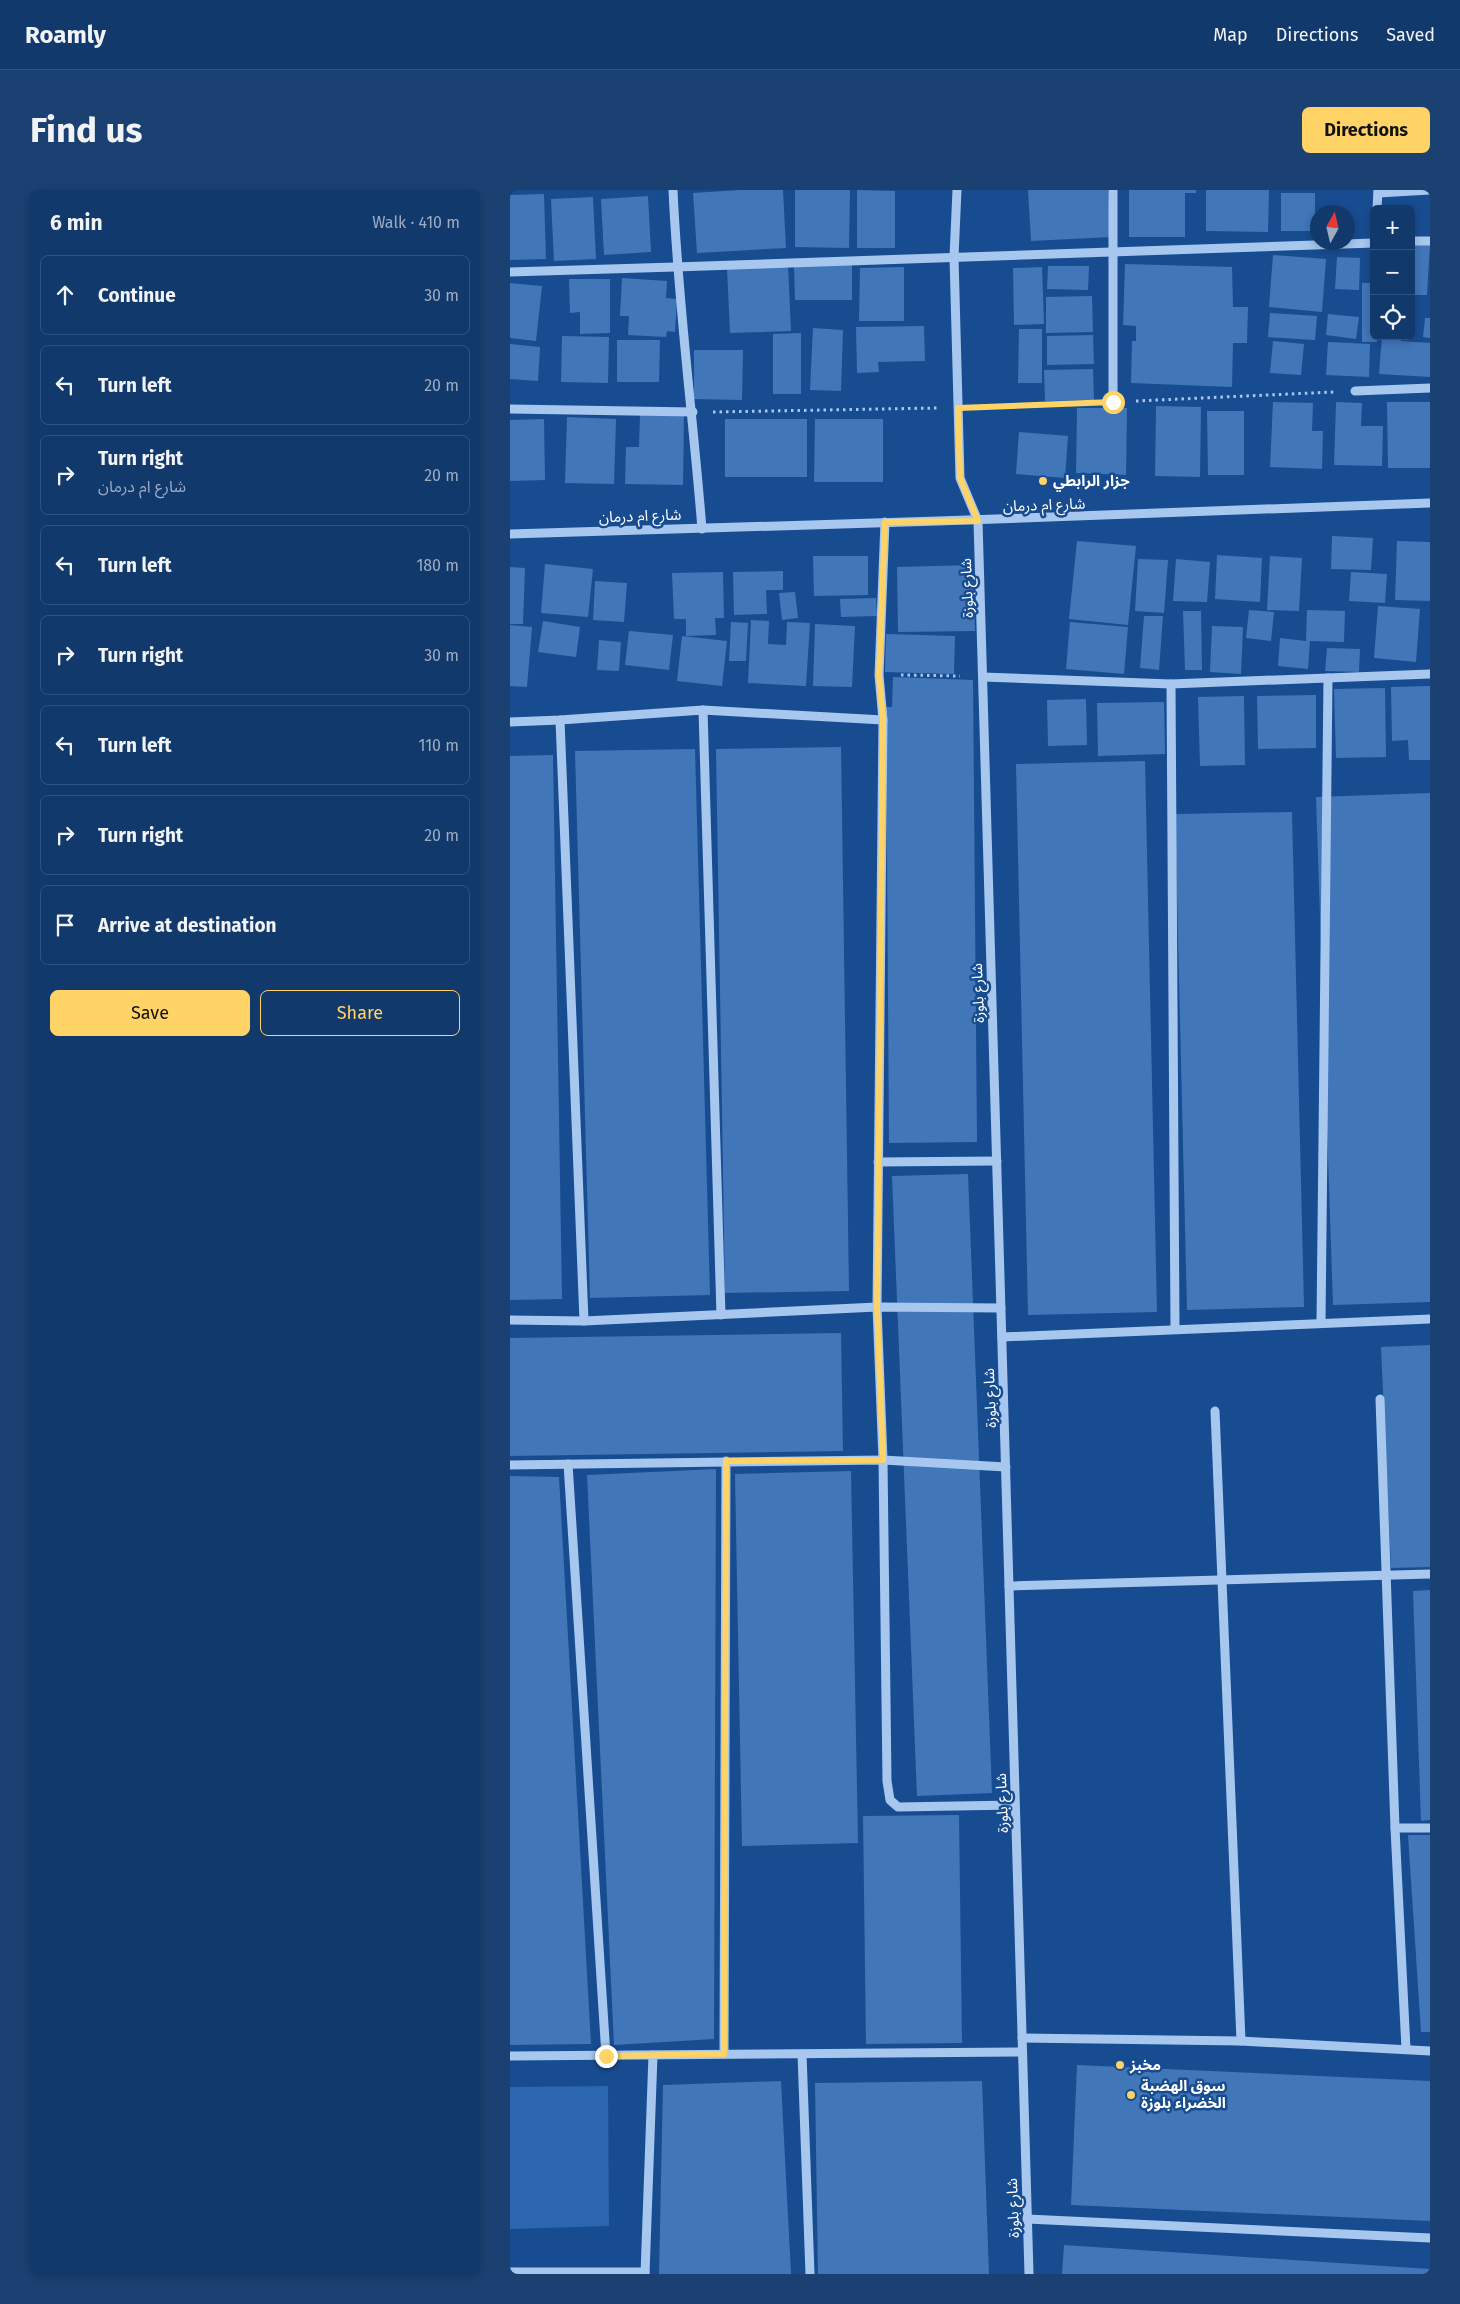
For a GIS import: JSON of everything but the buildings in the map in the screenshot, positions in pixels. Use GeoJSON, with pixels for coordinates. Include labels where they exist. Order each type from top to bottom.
{"type":"FeatureCollection","features":[{"type":"Feature","properties":{"kind":"street"},"geometry":{"type":"LineString","coordinates":[[673,190],[676,267],[693,412],[702,529]]}},
{"type":"Feature","properties":{"kind":"street"},"geometry":{"type":"LineString","coordinates":[[957,190],[954,257],[960,478],[978,521]]}},
{"type":"Feature","properties":{"kind":"street"},"geometry":{"type":"LineString","coordinates":[[1113,402],[1114,190]]}},
{"type":"Feature","properties":{"kind":"street"},"geometry":{"type":"LineString","coordinates":[[1377,205],[1378,191],[1430,190]]}},
{"type":"Feature","properties":{"kind":"street"},"geometry":{"type":"LineString","coordinates":[[1415,242],[1430,241]]}},
{"type":"Feature","properties":{"kind":"street"},"geometry":{"type":"LineString","coordinates":[[510,272],[954,257],[1113,254],[1370,243]]}},
{"type":"Feature","properties":{"kind":"street"},"geometry":{"type":"LineString","coordinates":[[1355,390],[1430,388]]}},
{"type":"Feature","properties":{"kind":"street"},"geometry":{"type":"LineString","coordinates":[[510,409],[693,412]]}},
{"type":"Feature","properties":{"kind":"street","name":"شارع ام درمان"},"geometry":{"type":"LineString","coordinates":[[510,534],[885,522],[978,521],[1430,503]]}},
{"type":"Feature","properties":{"kind":"street","name":"شارع بلوزة"},"geometry":{"type":"LineString","coordinates":[[978,521],[1029,2274]]}},
{"type":"Feature","properties":{"kind":"street"},"geometry":{"type":"LineString","coordinates":[[885,522],[879,675],[883,720],[877,1307],[883,1460],[887,1781],[890,1800],[898,1807],[1016,1805]]}},
{"type":"Feature","properties":{"kind":"street"},"geometry":{"type":"LineString","coordinates":[[983,677],[1171,684],[1430,674]]}},
{"type":"Feature","properties":{"kind":"street"},"geometry":{"type":"LineString","coordinates":[[1321,1322],[1328,678]]}},
{"type":"Feature","properties":{"kind":"street"},"geometry":{"type":"LineString","coordinates":[[1171,684],[1175,1328]]}},
{"type":"Feature","properties":{"kind":"street"},"geometry":{"type":"LineString","coordinates":[[510,722],[703,710],[883,720]]}},
{"type":"Feature","properties":{"kind":"street"},"geometry":{"type":"LineString","coordinates":[[703,710],[721,1315]]}},
{"type":"Feature","properties":{"kind":"street"},"geometry":{"type":"LineString","coordinates":[[560,720],[584,1320]]}},
{"type":"Feature","properties":{"kind":"street"},"geometry":{"type":"LineString","coordinates":[[878,1162],[996,1161]]}},
{"type":"Feature","properties":{"kind":"street"},"geometry":{"type":"LineString","coordinates":[[510,1320],[584,1320],[877,1307],[1001,1308]]}},
{"type":"Feature","properties":{"kind":"street"},"geometry":{"type":"LineString","coordinates":[[1002,1337],[1430,1318]]}},
{"type":"Feature","properties":{"kind":"street"},"geometry":{"type":"LineString","coordinates":[[1380,1399],[1395,1828],[1406,2050]]}},
{"type":"Feature","properties":{"kind":"street"},"geometry":{"type":"LineString","coordinates":[[1215,1411],[1241,2041]]}},
{"type":"Feature","properties":{"kind":"street"},"geometry":{"type":"LineString","coordinates":[[510,1465],[883,1460],[1006,1467]]}},
{"type":"Feature","properties":{"kind":"street"},"geometry":{"type":"LineString","coordinates":[[724,2054],[726,1461]]}},
{"type":"Feature","properties":{"kind":"street"},"geometry":{"type":"LineString","coordinates":[[568,1464],[606,2056]]}},
{"type":"Feature","properties":{"kind":"street"},"geometry":{"type":"LineString","coordinates":[[1009,1586],[1222,1582],[1386,1574],[1430,1574]]}},
{"type":"Feature","properties":{"kind":"street"},"geometry":{"type":"LineString","coordinates":[[1395,1828],[1430,1828]]}},
{"type":"Feature","properties":{"kind":"street"},"geometry":{"type":"LineString","coordinates":[[1022,2038],[1241,2041],[1430,2051]]}},
{"type":"Feature","properties":{"kind":"street"},"geometry":{"type":"LineString","coordinates":[[510,2056],[1022,2052]]}},
{"type":"Feature","properties":{"kind":"street"},"geometry":{"type":"LineString","coordinates":[[802,2054],[810,2274]]}},
{"type":"Feature","properties":{"kind":"street"},"geometry":{"type":"LineString","coordinates":[[510,2272],[645,2273],[653,2055]]}},
{"type":"Feature","properties":{"kind":"street"},"geometry":{"type":"LineString","coordinates":[[1027,2219],[1430,2238]]}},
{"type":"Feature","properties":{"kind":"path"},"geometry":{"type":"LineString","coordinates":[[693,412],[958,408],[1355,390]]}},
{"type":"Feature","properties":{"kind":"path"},"geometry":{"type":"LineString","coordinates":[[879,675],[983,677]]}},
{"type":"Feature","properties":{"kind":"shaded area"},"geometry":{"type":"Polygon","coordinates":[[[608,2086],[609,2226],[510,2229],[510,2087],[608,2086]]]}},
{"type":"Feature","properties":{"kind":"place","name":"جزار الرابطي"},"geometry":{"type":"Point","coordinates":[1043,481]}},
{"type":"Feature","properties":{"kind":"place","name":"مخبز"},"geometry":{"type":"Point","coordinates":[1120,2065]}},
{"type":"Feature","properties":{"kind":"place","name":"سوق الهضبة الخضراء بلوزة"},"geometry":{"type":"Point","coordinates":[1131,2095]}},
{"type":"Feature","properties":{"kind":"route"},"geometry":{"type":"LineString","coordinates":[[606,2056],[724,2054],[726,1461],[883,1460],[877,1307],[883,720],[879,675],[885,522],[978,521],[960,478],[958,408],[1113,402]]}}]}
